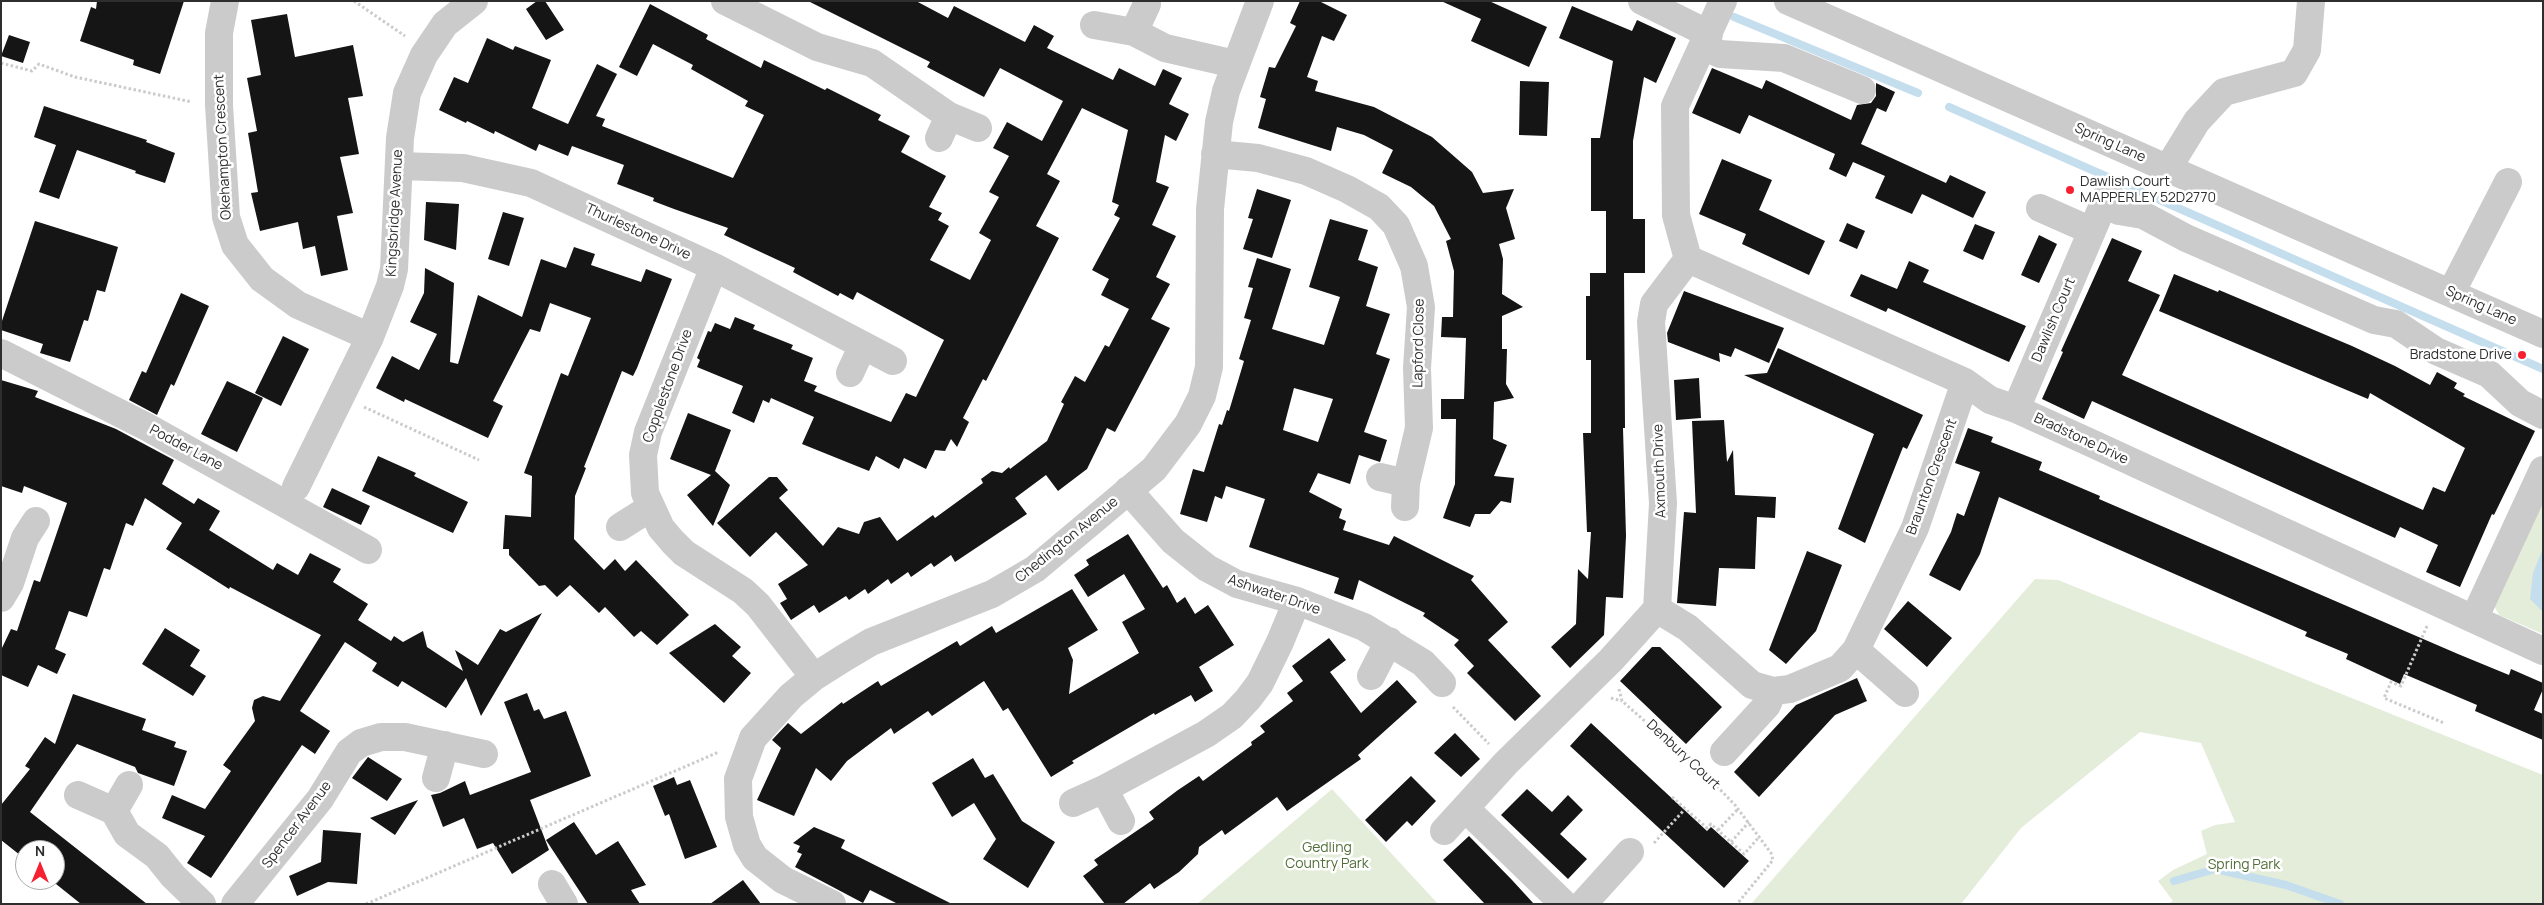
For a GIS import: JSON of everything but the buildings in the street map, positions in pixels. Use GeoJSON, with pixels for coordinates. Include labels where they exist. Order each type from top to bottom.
{"type":"FeatureCollection","features":[{"type":"Feature","properties":{"kind":"street","name":"Okehampton Crescent"},"geometry":{"type":"LineString","coordinates":[[225,1],[219,33],[219,105],[226,217],[235,245],[262,280],[298,305],[370,337]]}},
{"type":"Feature","properties":{"kind":"street","name":"Kingsbridge Avenue"},"geometry":{"type":"LineString","coordinates":[[296,487],[370,337],[388,292],[394,269],[402,112],[407,93],[424,55],[445,24],[474,1]]}},
{"type":"Feature","properties":{"kind":"street"},"geometry":{"type":"LineString","coordinates":[[725,1],[816,47],[872,63],[944,127],[978,128]]}},
{"type":"Feature","properties":{"kind":"street","name":"Chedington Avenue"},"geometry":{"type":"LineString","coordinates":[[832,904],[800,896],[755,858],[743,832],[737,803],[738,779],[753,738],[791,696],[814,677],[871,642],[984,598],[1016,582],[1035,569],[1154,469],[1188,424],[1202,396],[1209,366],[1210,209],[1219,122],[1235,67],[1260,1]]}},
{"type":"Feature","properties":{"kind":"street"},"geometry":{"type":"LineString","coordinates":[[1642,1],[1706,40],[1720,54],[1784,58],[1862,90]]}},
{"type":"Feature","properties":{"kind":"street"},"geometry":{"type":"LineString","coordinates":[[1688,259],[1676,215],[1674,113],[1679,94],[1724,1]]}},
{"type":"Feature","properties":{"kind":"street","name":"Spring Lane"},"geometry":{"type":"LineString","coordinates":[[1788,1],[2543,334]]}},
{"type":"Feature","properties":{"kind":"street"},"geometry":{"type":"LineString","coordinates":[[2168,168],[2197,121],[2224,92],[2294,72],[2307,50],[2311,1]]}},
{"type":"Feature","properties":{"kind":"street"},"geometry":{"type":"LineString","coordinates":[[1134,32],[1147,4]]}},
{"type":"Feature","properties":{"kind":"street"},"geometry":{"type":"LineString","coordinates":[[1094,25],[1134,32],[1165,48],[1226,62],[1235,67]]}},
{"type":"Feature","properties":{"kind":"street","name":"Lapford Close"},"geometry":{"type":"LineString","coordinates":[[1215,154],[1258,158],[1306,171],[1379,206],[1396,225],[1414,266],[1421,307],[1417,368],[1419,428],[1397,489]]}},
{"type":"Feature","properties":{"kind":"street","name":"Thurlestone Drive"},"geometry":{"type":"LineString","coordinates":[[399,166],[463,168],[531,183],[714,267],[893,361]]}},
{"type":"Feature","properties":{"kind":"street"},"geometry":{"type":"LineString","coordinates":[[2451,293],[2508,182]]}},
{"type":"Feature","properties":{"kind":"street","name":"Dawlish Court"},"geometry":{"type":"LineString","coordinates":[[2016,409],[2106,198],[2164,224],[2186,238],[2374,320],[2396,324],[2436,351],[2489,374],[2520,403],[2543,415]]}},
{"type":"Feature","properties":{"kind":"street"},"geometry":{"type":"LineString","coordinates":[[2040,208],[2092,231]]}},
{"type":"Feature","properties":{"kind":"street","name":"Bradstone Drive"},"geometry":{"type":"LineString","coordinates":[[1688,259],[1965,382],[1990,400],[2016,409],[2543,651]]}},
{"type":"Feature","properties":{"kind":"street","name":"Axmouth Drive"},"geometry":{"type":"LineString","coordinates":[[1657,609],[1663,503],[1651,322],[1654,304],[1688,259]]}},
{"type":"Feature","properties":{"kind":"street","name":"Copplestone Drive"},"geometry":{"type":"LineString","coordinates":[[714,267],[648,432],[642,469],[644,493],[661,528],[684,554],[743,591],[758,605],[814,677]]}},
{"type":"Feature","properties":{"kind":"street"},"geometry":{"type":"LineString","coordinates":[[850,373],[863,345]]}},
{"type":"Feature","properties":{"kind":"street","name":"Podder Lane"},"geometry":{"type":"LineString","coordinates":[[1,353],[147,427],[368,550]]}},
{"type":"Feature","properties":{"kind":"street","name":"Braunton Crescent"},"geometry":{"type":"LineString","coordinates":[[1772,691],[1790,689],[1840,668],[1856,650],[1915,528],[1965,382]]}},
{"type":"Feature","properties":{"kind":"street"},"geometry":{"type":"LineString","coordinates":[[2474,619],[2543,470]]}},
{"type":"Feature","properties":{"kind":"street","name":"Ashwater Drive"},"geometry":{"type":"LineString","coordinates":[[1128,490],[1173,541],[1207,568],[1237,584],[1297,601],[1364,627],[1423,663],[1442,683]]}},
{"type":"Feature","properties":{"kind":"street"},"geometry":{"type":"LineString","coordinates":[[620,527],[650,508]]}},
{"type":"Feature","properties":{"kind":"street"},"geometry":{"type":"LineString","coordinates":[[1,598],[10,583],[25,538],[36,521]]}},
{"type":"Feature","properties":{"kind":"street"},"geometry":{"type":"LineString","coordinates":[[1073,803],[1104,789],[1206,734],[1232,716],[1260,683],[1297,601]]}},
{"type":"Feature","properties":{"kind":"street"},"geometry":{"type":"LineString","coordinates":[[1444,831],[1506,763],[1611,660],[1657,609],[1688,628],[1752,685],[1772,691],[1767,704],[1724,752]]}},
{"type":"Feature","properties":{"kind":"street"},"geometry":{"type":"LineString","coordinates":[[1371,676],[1389,641]]}},
{"type":"Feature","properties":{"kind":"street"},"geometry":{"type":"LineString","coordinates":[[1856,650],[1905,693]]}},
{"type":"Feature","properties":{"kind":"street","name":"Spencer Avenue"},"geometry":{"type":"LineString","coordinates":[[235,904],[320,799],[349,752],[361,743],[381,737],[405,737],[484,754]]}},
{"type":"Feature","properties":{"kind":"street"},"geometry":{"type":"LineString","coordinates":[[436,778],[445,746]]}},
{"type":"Feature","properties":{"kind":"street"},"geometry":{"type":"LineString","coordinates":[[114,811],[129,785]]}},
{"type":"Feature","properties":{"kind":"street"},"geometry":{"type":"LineString","coordinates":[[1104,789],[1121,821]]}},
{"type":"Feature","properties":{"kind":"street"},"geometry":{"type":"LineString","coordinates":[[78,795],[114,811],[127,834],[157,856],[173,876],[202,904]]}},
{"type":"Feature","properties":{"kind":"street"},"geometry":{"type":"LineString","coordinates":[[1466,809],[1564,904]]}},
{"type":"Feature","properties":{"kind":"street"},"geometry":{"type":"LineString","coordinates":[[1583,904],[1630,852]]}},
{"type":"Feature","properties":{"kind":"path"},"geometry":{"type":"LineString","coordinates":[[354,1],[416,44],[433,41]]}},
{"type":"Feature","properties":{"kind":"path"},"geometry":{"type":"LineString","coordinates":[[1,63],[32,71],[39,64],[76,77],[152,94],[219,105]]}},
{"type":"Feature","properties":{"kind":"path"},"geometry":{"type":"LineString","coordinates":[[342,396],[479,460]]}},
{"type":"Feature","properties":{"kind":"path"},"geometry":{"type":"LineString","coordinates":[[2428,623],[2401,686],[2391,682],[2384,698],[2444,723]]}},
{"type":"Feature","properties":{"kind":"path","name":"Denbury Court"},"geometry":{"type":"LineString","coordinates":[[1611,660],[1622,701],[1706,774],[1738,809],[1767,846],[1773,860],[1737,904]]}},
{"type":"Feature","properties":{"kind":"path"},"geometry":{"type":"LineString","coordinates":[[1442,683],[1444,697],[1506,763]]}},
{"type":"Feature","properties":{"kind":"path"},"geometry":{"type":"LineString","coordinates":[[366,904],[753,738]]}},
{"type":"Feature","properties":{"kind":"path"},"geometry":{"type":"LineString","coordinates":[[1672,797],[1707,828],[1711,824],[1744,854],[1760,836]]}},
{"type":"Feature","properties":{"kind":"path"},"geometry":{"type":"LineString","coordinates":[[1630,852],[1652,844],[1685,809]]}},
{"type":"Feature","properties":{"kind":"path"},"geometry":{"type":"LineString","coordinates":[[1718,830],[1738,809]]}},
{"type":"Feature","properties":{"kind":"path"},"geometry":{"type":"LineString","coordinates":[[1731,842],[1749,822]]}},
{"type":"Feature","properties":{"kind":"green space"},"geometry":{"type":"Polygon","coordinates":[[[2543,485],[2543,634],[2499,615],[2492,602],[2543,485]]]}},
{"type":"Feature","properties":{"kind":"green space","name":"Spring Park"},"geometry":{"type":"Polygon","coordinates":[[[2035,579],[2058,580],[2543,775],[2543,904],[2168,904],[2173,901],[2158,881],[2173,870],[2207,854],[2201,831],[2215,825],[2235,822],[2201,743],[2140,732],[2021,828],[1961,904],[1751,904],[2035,579]]]}},
{"type":"Feature","properties":{"kind":"green space","name":"Gedling Country Park"},"geometry":{"type":"Polygon","coordinates":[[[1332,789],[1438,904],[1197,904],[1332,789]]]}},
{"type":"Feature","properties":{"kind":"water"},"geometry":{"type":"Polygon","coordinates":[[[2543,548],[2543,612],[2530,599],[2533,573],[2543,548]]]}},
{"type":"Feature","properties":{"kind":"waterway"},"geometry":{"type":"LineString","coordinates":[[1734,17],[1918,93]]}},
{"type":"Feature","properties":{"kind":"waterway"},"geometry":{"type":"LineString","coordinates":[[1949,107],[2543,369]]}},
{"type":"Feature","properties":{"kind":"waterway"},"geometry":{"type":"LineString","coordinates":[[2174,881],[2215,869],[2286,885],[2340,904]]}},
{"type":"Feature","properties":{"kind":"place","name":"Dawlish Court MAPPERLEY 52D2770"},"geometry":{"type":"Point","coordinates":[2070,190]}},
{"type":"Feature","properties":{"kind":"place","name":"Bradstone Drive"},"geometry":{"type":"Point","coordinates":[2522,355]}}]}
